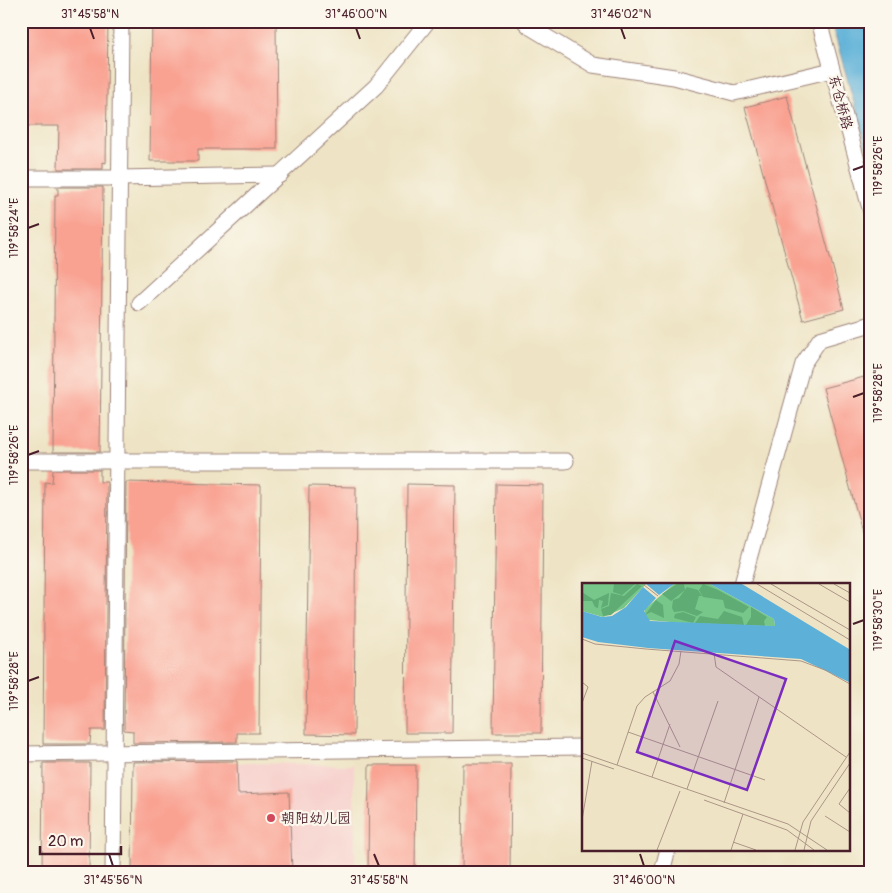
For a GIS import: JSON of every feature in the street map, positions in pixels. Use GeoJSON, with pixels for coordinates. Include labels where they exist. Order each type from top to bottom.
{"type":"FeatureCollection","features":[{"type":"Feature","properties":{"kind":"lane"},"geometry":{"type":"LineString","coordinates":[[113,872],[121,21]]}},
{"type":"Feature","properties":{"kind":"lane"},"geometry":{"type":"LineString","coordinates":[[139,303],[376,86],[428,21]]}},
{"type":"Feature","properties":{"kind":"lane"},"geometry":{"type":"LineString","coordinates":[[524,21],[530,27],[592,64],[674,77],[734,92],[832,70]]}},
{"type":"Feature","properties":{"kind":"lane","name":"东仓桥路"},"geometry":{"type":"LineString","coordinates":[[819,21],[871,212]]}},
{"type":"Feature","properties":{"kind":"lane"},"geometry":{"type":"LineString","coordinates":[[21,178],[120,178],[280,174]]}},
{"type":"Feature","properties":{"kind":"lane"},"geometry":{"type":"LineString","coordinates":[[742,583],[803,364],[820,339],[871,324]]}},
{"type":"Feature","properties":{"kind":"lane"},"geometry":{"type":"LineString","coordinates":[[21,461],[566,461]]}},
{"type":"Feature","properties":{"kind":"lane"},"geometry":{"type":"LineString","coordinates":[[21,754],[582,747]]}},
{"type":"Feature","properties":{"kind":"lane"},"geometry":{"type":"LineString","coordinates":[[662,872],[668,850]]}},
{"type":"Feature","properties":{"kind":"shaded area","name":"朝阳幼儿园"},"geometry":{"type":"Polygon","coordinates":[[[187,762],[354,765],[355,872],[187,872],[187,762]]]}},
{"type":"Feature","properties":{"kind":"water"},"geometry":{"type":"Polygon","coordinates":[[[831,21],[871,21],[871,162],[868,152],[831,21]]]}},
{"type":"Feature","properties":{"kind":"building"},"geometry":{"type":"Polygon","coordinates":[[[21,21],[108,21],[106,163],[103,162],[103,169],[58,169],[59,126],[21,126],[21,21]]]}},
{"type":"Feature","properties":{"kind":"building"},"geometry":{"type":"Polygon","coordinates":[[[152,21],[276,21],[277,149],[198,149],[198,161],[150,161],[152,21]]]}},
{"type":"Feature","properties":{"kind":"building"},"geometry":{"type":"Polygon","coordinates":[[[787,96],[844,309],[803,320],[745,107],[787,96]]]}},
{"type":"Feature","properties":{"kind":"building"},"geometry":{"type":"Polygon","coordinates":[[[58,187],[103,187],[100,452],[53,452],[55,195],[58,195],[58,187]]]}},
{"type":"Feature","properties":{"kind":"building"},"geometry":{"type":"Polygon","coordinates":[[[864,377],[871,404],[871,538],[864,539],[823,388],[864,377]]]}},
{"type":"Feature","properties":{"kind":"building"},"geometry":{"type":"Polygon","coordinates":[[[53,470],[100,470],[100,482],[107,482],[105,730],[91,730],[90,744],[43,744],[45,482],[52,483],[53,470]]]}},
{"type":"Feature","properties":{"kind":"building"},"geometry":{"type":"Polygon","coordinates":[[[126,482],[261,485],[259,733],[237,733],[237,742],[133,743],[133,731],[124,730],[126,482]]]}},
{"type":"Feature","properties":{"kind":"building"},"geometry":{"type":"Polygon","coordinates":[[[407,484],[455,485],[452,733],[405,733],[407,484]]]}},
{"type":"Feature","properties":{"kind":"building"},"geometry":{"type":"Polygon","coordinates":[[[496,484],[543,485],[541,733],[493,733],[496,484]]]}},
{"type":"Feature","properties":{"kind":"building"},"geometry":{"type":"Polygon","coordinates":[[[309,486],[356,487],[354,735],[306,734],[309,486]]]}},
{"type":"Feature","properties":{"kind":"building"},"geometry":{"type":"Polygon","coordinates":[[[237,761],[238,794],[289,792],[292,872],[132,872],[133,762],[237,761]]]}},
{"type":"Feature","properties":{"kind":"building"},"geometry":{"type":"Polygon","coordinates":[[[43,763],[90,763],[89,872],[42,872],[43,763]]]}},
{"type":"Feature","properties":{"kind":"building"},"geometry":{"type":"Polygon","coordinates":[[[463,764],[511,764],[510,872],[462,872],[463,764]]]}},
{"type":"Feature","properties":{"kind":"building"},"geometry":{"type":"Polygon","coordinates":[[[369,765],[416,765],[415,872],[368,872],[369,765]]]}},
{"type":"Feature","properties":{"kind":"place","name":"朝阳幼儿园"},"geometry":{"type":"Point","coordinates":[271,818]}}]}
